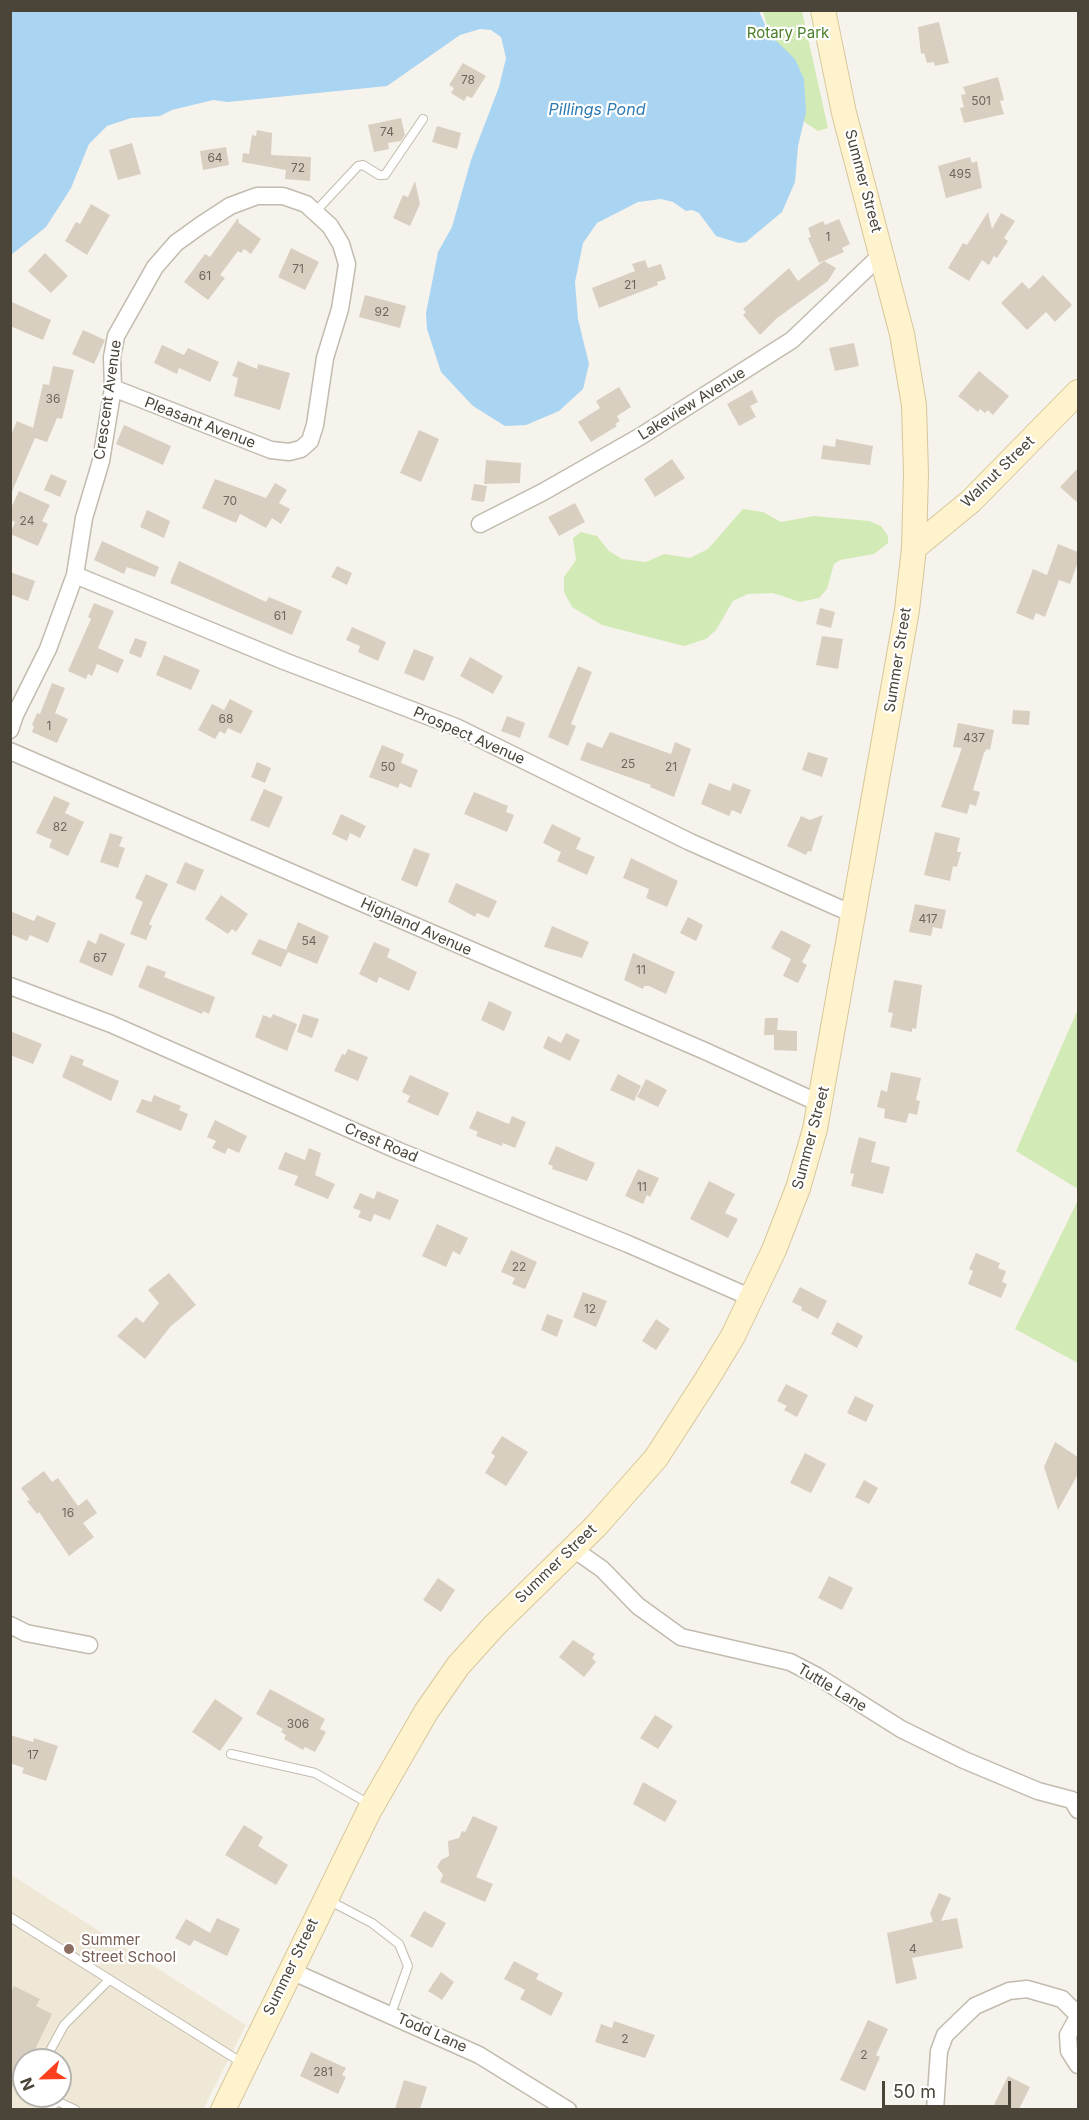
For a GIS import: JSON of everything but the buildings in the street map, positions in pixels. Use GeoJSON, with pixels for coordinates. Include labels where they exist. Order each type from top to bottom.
{"type":"FeatureCollection","features":[{"type":"Feature","properties":{"kind":"main road","name":"Summer Street"},"geometry":{"type":"LineString","coordinates":[[223,2109],[289,1970],[372,1805],[426,1712],[458,1666],[506,1613],[596,1526],[670,1440],[752,1299],[793,1203],[821,1104],[907,610],[914,548],[915,405],[902,334],[844,113],[822,10]]}},
{"type":"Feature","properties":{"kind":"main road","name":"Walnut Street"},"geometry":{"type":"LineString","coordinates":[[914,548],[971,501],[1078,392]]}},
{"type":"Feature","properties":{"kind":"street","name":"Crescent Avenue"},"geometry":{"type":"LineString","coordinates":[[10,730],[15,715],[48,649],[75,575],[84,518],[91,501],[101,461],[113,388],[112,357],[116,336],[155,267],[176,243],[230,206],[257,196],[283,196],[316,211],[340,244],[346,264],[340,309],[325,358],[310,441],[301,449],[289,452]]}},
{"type":"Feature","properties":{"kind":"street","name":"Lakeview Avenue"},"geometry":{"type":"LineString","coordinates":[[480,524],[515,507],[641,436],[792,340],[882,254]]}},
{"type":"Feature","properties":{"kind":"street","name":"Pleasant Avenue"},"geometry":{"type":"LineString","coordinates":[[113,388],[255,444],[289,452]]}},
{"type":"Feature","properties":{"kind":"street","name":"Prospect Avenue"},"geometry":{"type":"LineString","coordinates":[[75,575],[284,661],[456,727],[690,842],[855,915]]}},
{"type":"Feature","properties":{"kind":"street","name":"Highland Avenue"},"geometry":{"type":"LineString","coordinates":[[10,752],[705,1051],[821,1104]]}},
{"type":"Feature","properties":{"kind":"street","name":"Crest Road"},"geometry":{"type":"LineString","coordinates":[[10,986],[111,1024],[399,1151],[628,1244],[752,1299]]}},
{"type":"Feature","properties":{"kind":"street","name":"Tuttle Lane"},"geometry":{"type":"LineString","coordinates":[[572,1548],[602,1569],[638,1606],[681,1637],[790,1662],[817,1676],[901,1729],[964,1760],[1038,1791],[1076,1802]]}},
{"type":"Feature","properties":{"kind":"street"},"geometry":{"type":"LineString","coordinates":[[10,1625],[26,1634],[89,1645]]}},
{"type":"Feature","properties":{"kind":"street","name":"Todd Lane"},"geometry":{"type":"LineString","coordinates":[[289,1970],[479,2055],[568,2109]]}},
{"type":"Feature","properties":{"kind":"street"},"geometry":{"type":"LineString","coordinates":[[935,2109],[939,2050],[945,2035],[975,2006],[1009,1991],[1027,1989],[1062,1999],[1078,2016],[1068,2035],[1069,2051],[1078,2065]]}},
{"type":"Feature","properties":{"kind":"lane"},"geometry":{"type":"LineString","coordinates":[[316,211],[360,165],[379,175],[384,175],[423,119]]}},
{"type":"Feature","properties":{"kind":"lane"},"geometry":{"type":"LineString","coordinates":[[231,1754],[315,1773],[372,1805]]}},
{"type":"Feature","properties":{"kind":"lane"},"geometry":{"type":"LineString","coordinates":[[325,1899],[372,1923],[399,1944],[408,1966],[391,2014]]}},
{"type":"Feature","properties":{"kind":"lane"},"geometry":{"type":"LineString","coordinates":[[10,1917],[108,1981],[244,2064]]}},
{"type":"Feature","properties":{"kind":"lane"},"geometry":{"type":"LineString","coordinates":[[52,2048],[64,2025],[108,1981]]}},
{"type":"Feature","properties":{"kind":"shaded area","name":"Summer Street School"},"geometry":{"type":"Polygon","coordinates":[[[10,1874],[246,2025],[203,2109],[11,2109],[10,1874]]]}},
{"type":"Feature","properties":{"kind":"green space","name":"Rotary Park"},"geometry":{"type":"Polygon","coordinates":[[[763,11],[802,11],[828,128],[818,131],[797,117],[789,107],[763,11]]]}},
{"type":"Feature","properties":{"kind":"green space"},"geometry":{"type":"Polygon","coordinates":[[[743,509],[763,512],[781,522],[814,516],[869,521],[881,526],[888,536],[888,543],[874,554],[840,560],[834,564],[827,589],[819,598],[800,602],[773,593],[748,594],[733,601],[716,630],[706,639],[684,646],[602,625],[572,607],[564,592],[564,577],[576,560],[573,538],[581,532],[597,536],[609,551],[622,559],[646,562],[664,554],[690,558],[708,549],[743,509]]]}},
{"type":"Feature","properties":{"kind":"green space"},"geometry":{"type":"Polygon","coordinates":[[[1078,1009],[1078,1189],[1016,1151],[1078,1009]]]}},
{"type":"Feature","properties":{"kind":"green space"},"geometry":{"type":"Polygon","coordinates":[[[1078,1200],[1078,1363],[1015,1329],[1078,1200]]]}},
{"type":"Feature","properties":{"kind":"water","name":"Pillings Pond"},"geometry":{"type":"Polygon","coordinates":[[[11,10],[759,11],[769,34],[795,59],[804,79],[806,112],[798,146],[795,182],[782,212],[746,242],[739,243],[716,236],[699,213],[692,210],[686,211],[673,202],[661,199],[638,202],[597,223],[583,243],[575,282],[578,319],[589,364],[583,389],[559,411],[526,425],[505,426],[473,406],[441,372],[427,329],[426,313],[438,252],[452,227],[471,160],[499,87],[506,58],[501,37],[491,30],[480,29],[460,35],[387,86],[228,102],[213,100],[172,110],[160,116],[131,118],[107,126],[89,144],[71,188],[46,227],[11,255],[11,10]]]}},
{"type":"Feature","properties":{"kind":"place","name":"Summer Street School"},"geometry":{"type":"Point","coordinates":[69,1949]}}]}
